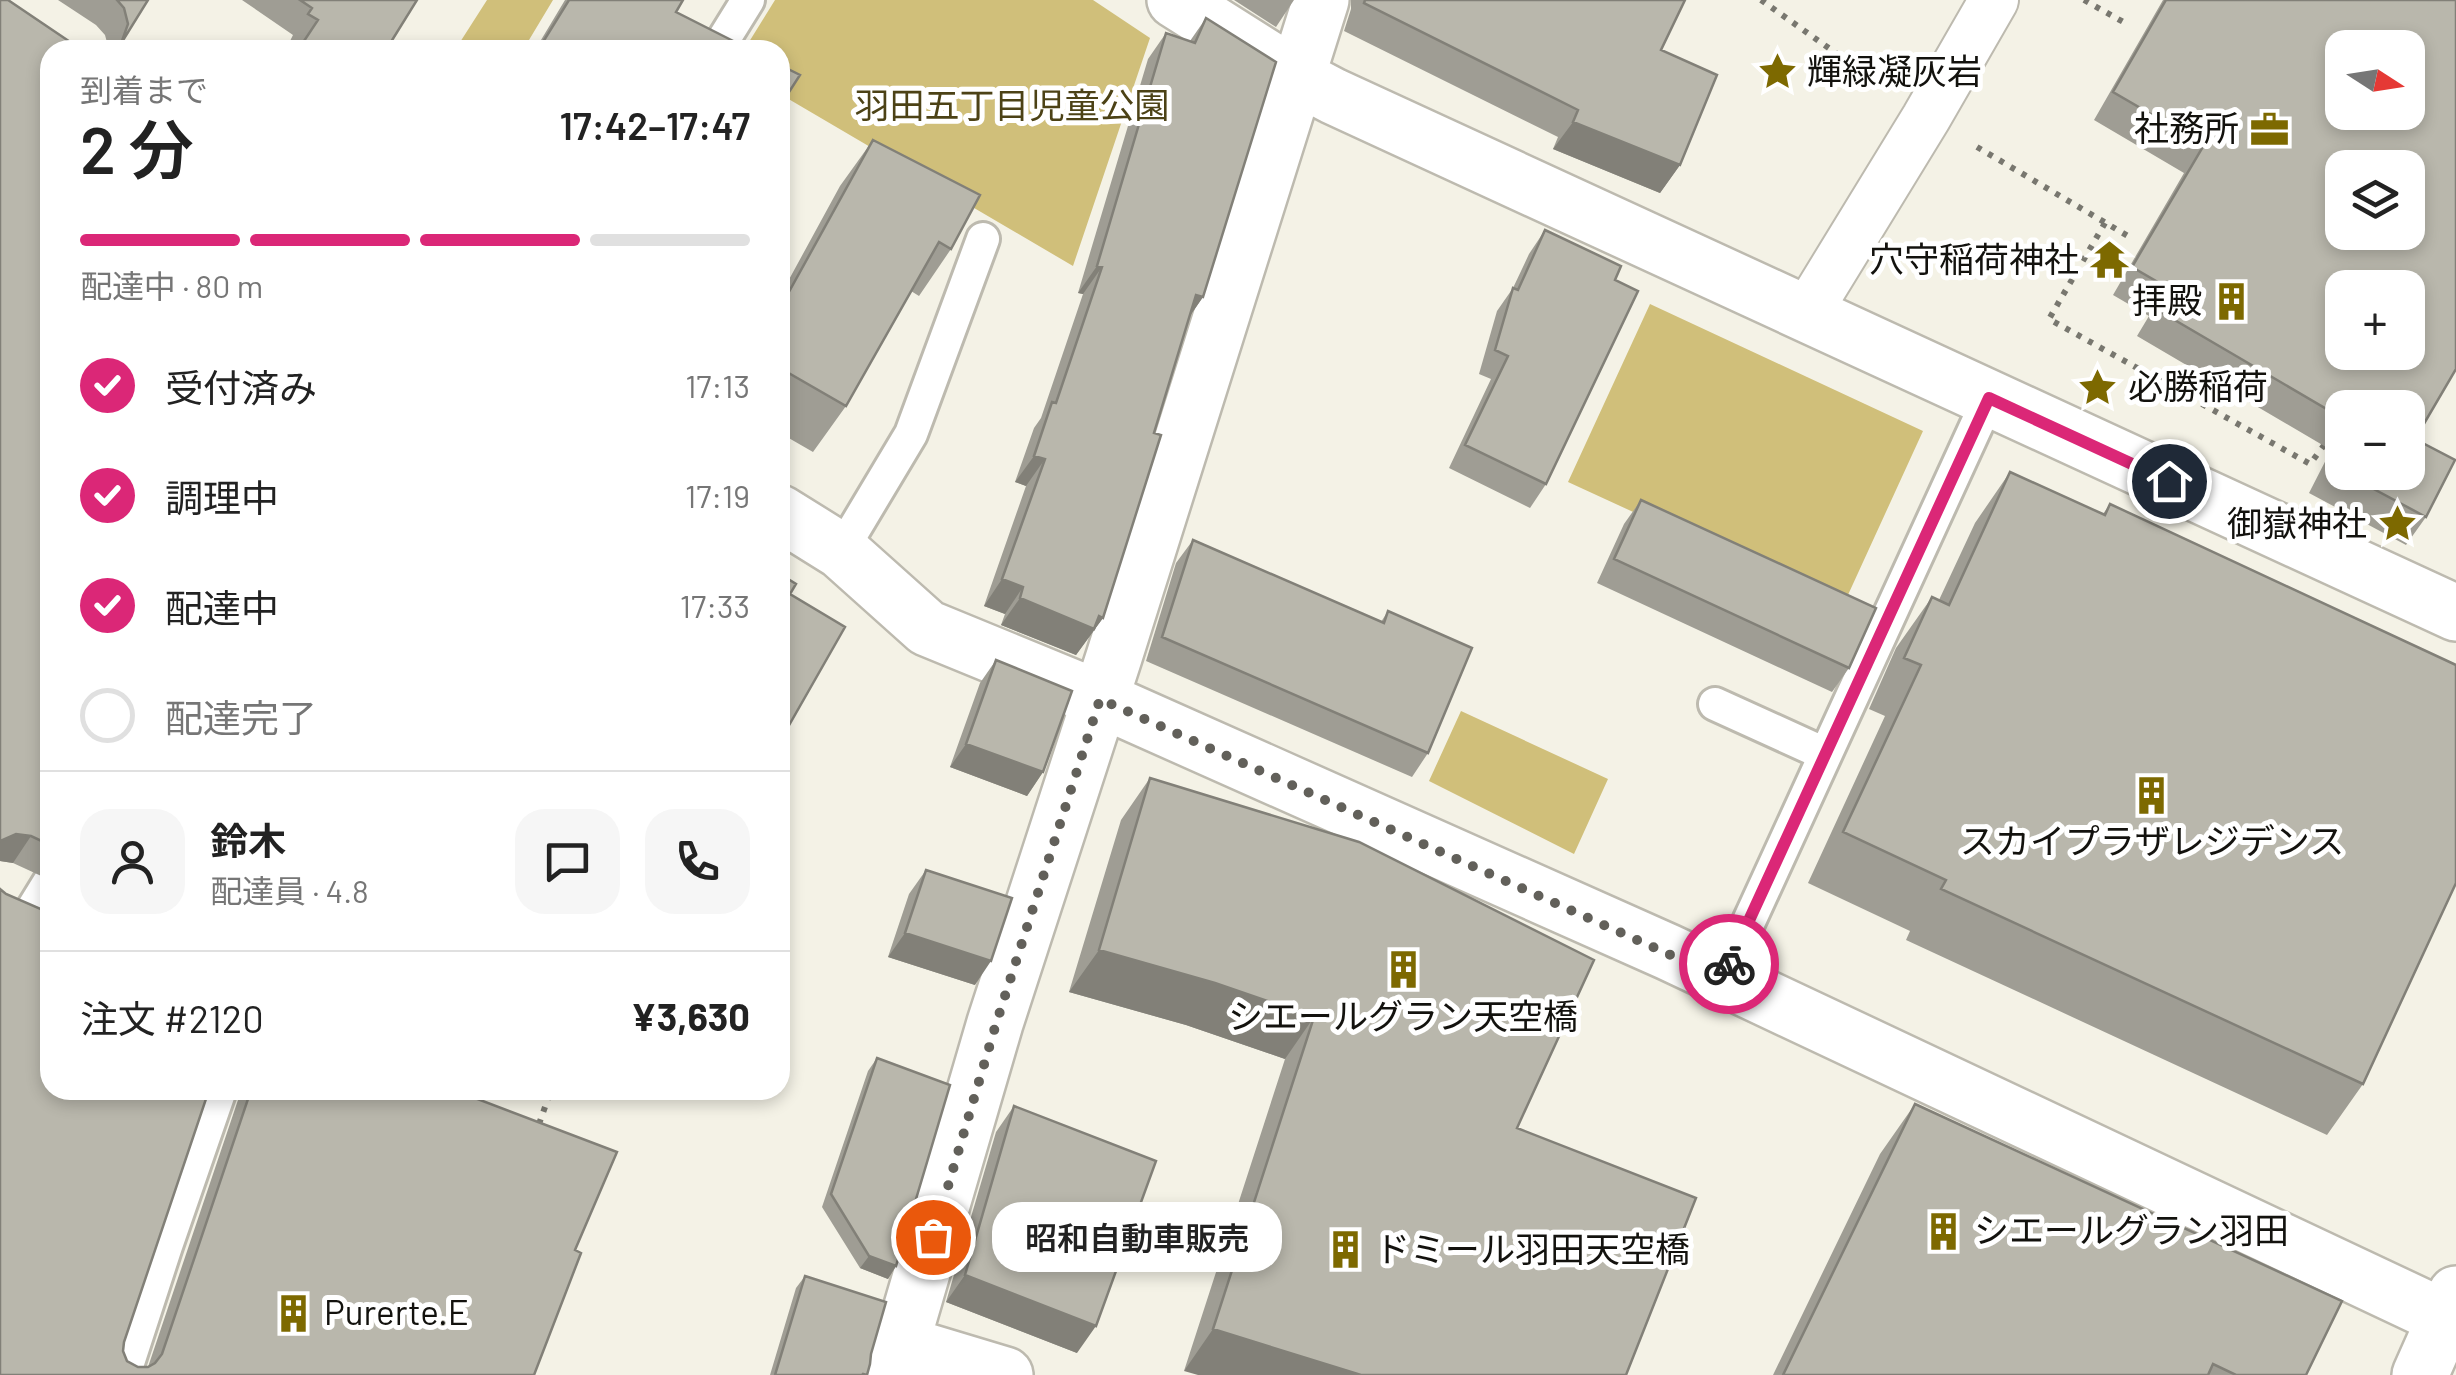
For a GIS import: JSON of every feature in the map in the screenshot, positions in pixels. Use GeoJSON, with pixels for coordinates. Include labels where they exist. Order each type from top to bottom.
{"type":"FeatureCollection","features":[{"type":"Feature","properties":{"kind":"main road"},"geometry":{"type":"LineString","coordinates":[[1175,0],[1297,77],[2456,613]]}},
{"type":"Feature","properties":{"kind":"main road"},"geometry":{"type":"LineString","coordinates":[[1005,1375],[897,1359],[996,1024],[1321,0]]}},
{"type":"Feature","properties":{"kind":"main road"},"geometry":{"type":"LineString","coordinates":[[790,518],[841,551],[926,628],[1100,699],[2450,1306],[2420,1375]]}},
{"type":"Feature","properties":{"kind":"street"},"geometry":{"type":"LineString","coordinates":[[1806,314],[1994,0]]}},
{"type":"Feature","properties":{"kind":"lane"},"geometry":{"type":"LineString","coordinates":[[723,40],[748,0]]}},
{"type":"Feature","properties":{"kind":"lane"},"geometry":{"type":"LineString","coordinates":[[841,551],[911,434],[983,239]]}},
{"type":"Feature","properties":{"kind":"lane"},"geometry":{"type":"LineString","coordinates":[[1722,978],[1989,398]]}},
{"type":"Feature","properties":{"kind":"lane"},"geometry":{"type":"LineString","coordinates":[[1715,704],[1825,754]]}},
{"type":"Feature","properties":{"kind":"lane"},"geometry":{"type":"LineString","coordinates":[[124,1375],[217,1100]]}},
{"type":"Feature","properties":{"kind":"path"},"geometry":{"type":"LineString","coordinates":[[1761,0],[1926,118]]}},
{"type":"Feature","properties":{"kind":"path"},"geometry":{"type":"LineString","coordinates":[[2084,0],[2127,24]]}},
{"type":"Feature","properties":{"kind":"path"},"geometry":{"type":"LineString","coordinates":[[1973,145],[2133,238]]}},
{"type":"Feature","properties":{"kind":"path"},"geometry":{"type":"LineString","coordinates":[[2105,222],[2049,319],[2310,464],[2325,444]]}},
{"type":"Feature","properties":{"kind":"path"},"geometry":{"type":"LineString","coordinates":[[540,1124],[548,1100]]}},
{"type":"Feature","properties":{"kind":"green space"},"geometry":{"type":"Polygon","coordinates":[[[487,0],[553,0],[529,40],[461,40],[487,0]]]}},
{"type":"Feature","properties":{"kind":"green space","name":"羽田五丁目児童公園"},"geometry":{"type":"Polygon","coordinates":[[[775,0],[1093,0],[1150,38],[1073,266],[790,100],[790,40],[750,40],[775,0]]]}},
{"type":"Feature","properties":{"kind":"green space"},"geometry":{"type":"Polygon","coordinates":[[[1650,304],[1923,431],[1842,608],[1568,482],[1650,304]]]}},
{"type":"Feature","properties":{"kind":"green space"},"geometry":{"type":"Polygon","coordinates":[[[1461,711],[1608,779],[1574,854],[1429,781],[1461,711]]]}},
{"type":"Feature","properties":{"kind":"building"},"geometry":{"type":"Polygon","coordinates":[[[0,0],[8,0],[67,40],[40,40],[40,840],[16,834],[0,841],[0,0]]]}},
{"type":"Feature","properties":{"kind":"building"},"geometry":{"type":"Polygon","coordinates":[[[117,0],[148,0],[122,40],[128,24],[124,8],[117,0]]]}},
{"type":"Feature","properties":{"kind":"building"},"geometry":{"type":"Polygon","coordinates":[[[300,0],[417,0],[392,40],[305,40],[318,20],[308,14],[312,8],[300,0]]]}},
{"type":"Feature","properties":{"kind":"building"},"geometry":{"type":"Polygon","coordinates":[[[569,0],[683,0],[676,12],[731,40],[544,40],[569,0]]]}},
{"type":"Feature","properties":{"kind":"building"},"geometry":{"type":"Polygon","coordinates":[[[1685,0],[1661,50],[1717,75],[1680,165],[1573,122],[1578,110],[1364,3],[1685,0]]]}},
{"type":"Feature","properties":{"kind":"building"},"geometry":{"type":"Polygon","coordinates":[[[2166,0],[2456,0],[2456,369],[2425,422],[2425,390],[2325,390],[2325,408],[2156,309],[2168,288],[2132,267],[2204,145],[2113,92],[2166,0]]]}},
{"type":"Feature","properties":{"kind":"building"},"geometry":{"type":"Polygon","coordinates":[[[1206,18],[1276,62],[1203,297],[1196,295],[1154,433],[1161,435],[1103,618],[1099,616],[1094,629],[1020,598],[1023,587],[1002,579],[1045,459],[1034,456],[1102,267],[1097,266],[1166,33],[1195,43],[1206,18]]]}},
{"type":"Feature","properties":{"kind":"building"},"geometry":{"type":"Polygon","coordinates":[[[790,70],[800,75],[790,90],[790,70]]]}},
{"type":"Feature","properties":{"kind":"building"},"geometry":{"type":"Polygon","coordinates":[[[873,140],[980,195],[951,249],[939,242],[846,406],[790,374],[790,290],[873,140]]]}},
{"type":"Feature","properties":{"kind":"building"},"geometry":{"type":"Polygon","coordinates":[[[1545,230],[1621,266],[1615,280],[1638,291],[1546,484],[1465,445],[1508,356],[1495,350],[1513,288],[1518,290],[1545,230]]]}},
{"type":"Feature","properties":{"kind":"building"},"geometry":{"type":"Polygon","coordinates":[[[2425,444],[2455,460],[2426,517],[2376,490],[2425,490],[2425,444]]]}},
{"type":"Feature","properties":{"kind":"building","name":"スカイプラザレジデンス"},"geometry":{"type":"Polygon","coordinates":[[[2010,472],[2105,515],[2110,504],[2456,665],[2456,883],[2363,1084],[1941,889],[1946,880],[1843,832],[1921,665],[1904,658],[1932,597],[1949,605],[2010,472]]]}},
{"type":"Feature","properties":{"kind":"building"},"geometry":{"type":"Polygon","coordinates":[[[1641,500],[1876,608],[1849,668],[1614,559],[1641,500]]]}},
{"type":"Feature","properties":{"kind":"building"},"geometry":{"type":"Polygon","coordinates":[[[1193,540],[1384,623],[1388,611],[1472,648],[1428,753],[1162,637],[1193,540]]]}},
{"type":"Feature","properties":{"kind":"building"},"geometry":{"type":"Polygon","coordinates":[[[790,594],[845,627],[790,723],[790,594]]]}},
{"type":"Feature","properties":{"kind":"building"},"geometry":{"type":"Polygon","coordinates":[[[996,660],[1072,691],[1043,772],[966,744],[996,660]]]}},
{"type":"Feature","properties":{"kind":"building"},"geometry":{"type":"Polygon","coordinates":[[[1150,778],[1359,842],[1594,960],[1517,1128],[1696,1198],[1626,1375],[1361,1375],[1213,1329],[1314,1017],[1215,983],[1099,950],[1150,778]]]}},
{"type":"Feature","properties":{"kind":"building"},"geometry":{"type":"Polygon","coordinates":[[[926,870],[1012,898],[991,961],[905,933],[926,870]]]}},
{"type":"Feature","properties":{"kind":"building"},"geometry":{"type":"Polygon","coordinates":[[[0,889],[40,909],[40,1100],[206,1100],[124,1342],[127,1361],[138,1367],[148,1367],[162,1354],[248,1100],[480,1100],[617,1152],[575,1250],[581,1253],[534,1375],[0,1375],[0,889]]]}},
{"type":"Feature","properties":{"kind":"building"},"geometry":{"type":"Polygon","coordinates":[[[877,1058],[950,1085],[896,1266],[869,1256],[831,1194],[877,1058]]]}},
{"type":"Feature","properties":{"kind":"building","name":"シエールグラン羽田"},"geometry":{"type":"Polygon","coordinates":[[[1915,1104],[2342,1301],[2306,1375],[2236,1375],[2213,1364],[2208,1375],[1783,1375],[1915,1104]]]}},
{"type":"Feature","properties":{"kind":"building"},"geometry":{"type":"Polygon","coordinates":[[[1014,1106],[1156,1161],[1096,1326],[965,1275],[1014,1106]]]}},
{"type":"Feature","properties":{"kind":"building"},"geometry":{"type":"Polygon","coordinates":[[[805,1276],[886,1302],[867,1375],[775,1375],[805,1276]]]}},
{"type":"Feature","properties":{"kind":"way so far"},"geometry":{"type":"LineString","coordinates":[[933,1237],[1100,699],[1722,978],[1729,964]]}},
{"type":"Feature","properties":{"kind":"place","name":"輝緑凝灰岩"},"geometry":{"type":"Point","coordinates":[1777,72]}},
{"type":"Feature","properties":{"kind":"place","name":"社務所"},"geometry":{"type":"Point","coordinates":[2269,129]}},
{"type":"Feature","properties":{"kind":"place","name":"穴守稲荷神社"},"geometry":{"type":"Point","coordinates":[2109,260]}},
{"type":"Feature","properties":{"kind":"place","name":"拝殿"},"geometry":{"type":"Point","coordinates":[2232,301]}},
{"type":"Feature","properties":{"kind":"place","name":"必勝稲荷"},"geometry":{"type":"Point","coordinates":[2098,387]}},
{"type":"Feature","properties":{"kind":"place","name":"御嶽神社"},"geometry":{"type":"Point","coordinates":[2397,524]}},
{"type":"Feature","properties":{"kind":"place","name":"スカイプラザレジデンス"},"geometry":{"type":"Point","coordinates":[2152,795]}},
{"type":"Feature","properties":{"kind":"place","name":"シエールグラン天空橋"},"geometry":{"type":"Point","coordinates":[1403,970]}},
{"type":"Feature","properties":{"kind":"place","name":"シエールグラン羽田"},"geometry":{"type":"Point","coordinates":[1944,1231]}},
{"type":"Feature","properties":{"kind":"place","name":"昭和自動車販売"},"geometry":{"type":"Point","coordinates":[933,1237]}},
{"type":"Feature","properties":{"kind":"place","name":"ドミール羽田天空橋"},"geometry":{"type":"Point","coordinates":[1345,1250]}},
{"type":"Feature","properties":{"kind":"place","name":"Purerte.E"},"geometry":{"type":"Point","coordinates":[294,1313]}},
{"type":"Feature","properties":{"kind":"route"},"geometry":{"type":"LineString","coordinates":[[1729,964],[1989,398],[2169,481]]}}]}
